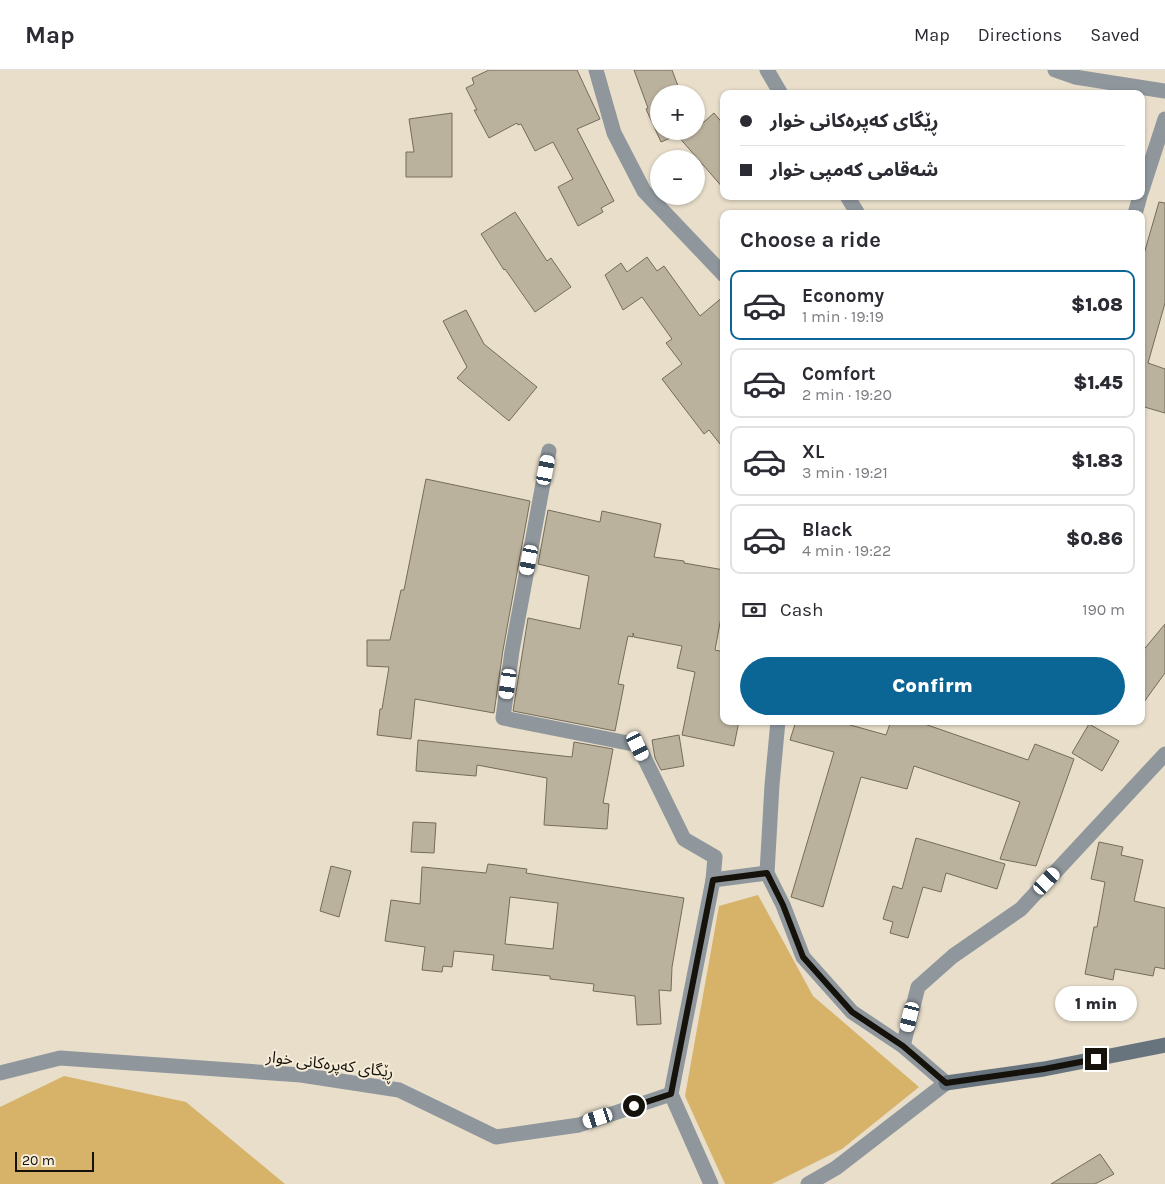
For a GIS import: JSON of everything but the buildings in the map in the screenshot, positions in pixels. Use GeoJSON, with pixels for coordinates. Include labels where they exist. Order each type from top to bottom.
{"type":"FeatureCollection","features":[{"type":"Feature","properties":{"kind":"street"},"geometry":{"type":"LineString","coordinates":[[596,70],[614,133],[644,191],[720,271]]}},
{"type":"Feature","properties":{"kind":"street"},"geometry":{"type":"LineString","coordinates":[[767,70],[779,90]]}},
{"type":"Feature","properties":{"kind":"street"},"geometry":{"type":"LineString","coordinates":[[1055,70],[1075,77],[1165,91]]}},
{"type":"Feature","properties":{"kind":"street"},"geometry":{"type":"LineString","coordinates":[[1145,182],[1165,119]]}},
{"type":"Feature","properties":{"kind":"street"},"geometry":{"type":"LineString","coordinates":[[549,452],[512,651],[503,718],[638,746],[684,839],[715,857],[713,880],[671,1094],[711,1184]]}},
{"type":"Feature","properties":{"kind":"street"},"geometry":{"type":"LineString","coordinates":[[778,725],[767,873],[783,905],[803,957],[852,1012],[903,1046],[946,1083]]}},
{"type":"Feature","properties":{"kind":"street"},"geometry":{"type":"LineString","coordinates":[[903,1046],[918,988],[952,956],[1021,909],[1165,754]]}},
{"type":"Feature","properties":{"kind":"street"},"geometry":{"type":"LineString","coordinates":[[713,880],[767,873]]}},
{"type":"Feature","properties":{"kind":"street"},"geometry":{"type":"LineString","coordinates":[[808,1184],[836,1168],[946,1083],[1044,1069],[1165,1045]]}},
{"type":"Feature","properties":{"kind":"street","name":"ڕێگای کەپرەکانی خوار"},"geometry":{"type":"LineString","coordinates":[[0,1073],[60,1058],[301,1075],[398,1090],[496,1137],[579,1125],[671,1094]]}},
{"type":"Feature","properties":{"kind":"shaded area"},"geometry":{"type":"Polygon","coordinates":[[[758,895],[813,996],[919,1087],[842,1149],[772,1184],[725,1184],[685,1096],[719,906],[758,895]]]}},
{"type":"Feature","properties":{"kind":"shaded area"},"geometry":{"type":"Polygon","coordinates":[[[64,1076],[186,1102],[285,1184],[0,1184],[0,1107],[64,1076]]]}},
{"type":"Feature","properties":{"kind":"route"},"geometry":{"type":"LineString","coordinates":[[634,1106],[671,1094],[713,880],[767,873],[783,905],[803,957],[852,1012],[903,1046],[946,1083],[1044,1069],[1096,1059]]}}]}
